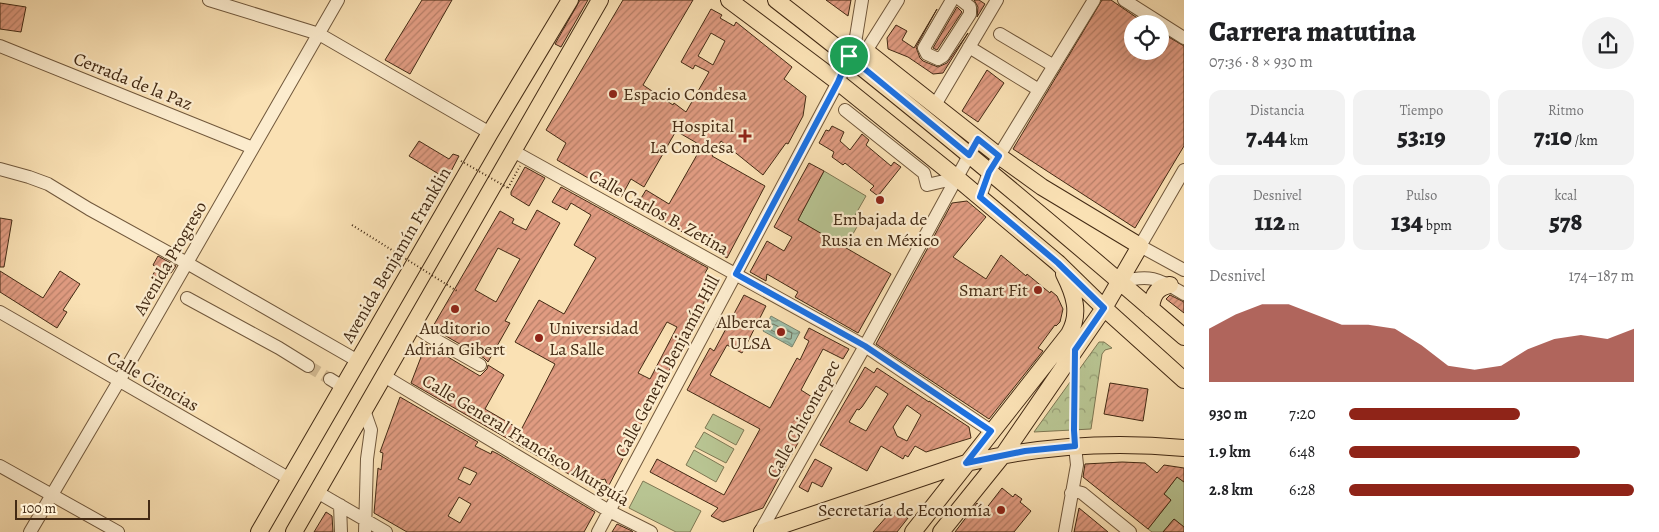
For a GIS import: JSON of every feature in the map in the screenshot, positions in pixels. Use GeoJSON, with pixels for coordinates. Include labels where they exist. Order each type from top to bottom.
{"type":"FeatureCollection","features":[{"type":"Feature","properties":{"kind":"main road","name":"Avenida Benjamín Franklin"},"geometry":{"type":"LineString","coordinates":[[259,532],[290,479],[337,383],[358,361],[490,133],[570,0]]}},
{"type":"Feature","properties":{"kind":"main road"},"geometry":{"type":"LineString","coordinates":[[294,532],[413,325],[519,154],[600,0]]}},
{"type":"Feature","properties":{"kind":"main road"},"geometry":{"type":"LineString","coordinates":[[729,0],[838,82],[980,197],[1058,263],[1104,308],[1184,380]]}},
{"type":"Feature","properties":{"kind":"main road"},"geometry":{"type":"LineString","coordinates":[[776,0],[849,56],[969,155],[1184,337]]}},
{"type":"Feature","properties":{"kind":"main road"},"geometry":{"type":"LineString","coordinates":[[849,56],[866,51],[999,156],[1058,198],[1140,246],[1104,308],[1003,455],[941,532]]}},
{"type":"Feature","properties":{"kind":"main road"},"geometry":{"type":"LineString","coordinates":[[919,530],[966,463],[1073,327],[1076,309],[1075,299],[1058,263]]}},
{"type":"Feature","properties":{"kind":"main road"},"geometry":{"type":"LineString","coordinates":[[1152,309],[1153,298],[1157,290],[1170,285]]}},
{"type":"Feature","properties":{"kind":"main road"},"geometry":{"type":"LineString","coordinates":[[761,532],[966,463],[1003,455],[1075,446],[1122,445],[1184,448]]}},
{"type":"Feature","properties":{"kind":"street"},"geometry":{"type":"LineString","coordinates":[[209,0],[319,34],[490,133]]}},
{"type":"Feature","properties":{"kind":"street","name":"Avenida Progreso"},"geometry":{"type":"LineString","coordinates":[[30,532],[338,0]]}},
{"type":"Feature","properties":{"kind":"street","name":"Calle General Benjamín Hill"},"geometry":{"type":"LineString","coordinates":[[598,532],[838,82],[854,43],[862,0]]}},
{"type":"Feature","properties":{"kind":"street"},"geometry":{"type":"LineString","coordinates":[[866,51],[898,0]]}},
{"type":"Feature","properties":{"kind":"street"},"geometry":{"type":"LineString","coordinates":[[952,0],[924,48],[927,54],[938,59],[944,56],[970,14],[970,7],[961,0]]}},
{"type":"Feature","properties":{"kind":"street"},"geometry":{"type":"LineString","coordinates":[[934,105],[997,0]]}},
{"type":"Feature","properties":{"kind":"street"},"geometry":{"type":"LineString","coordinates":[[980,197],[989,172],[1094,0]]}},
{"type":"Feature","properties":{"kind":"street"},"geometry":{"type":"LineString","coordinates":[[1124,0],[1184,38]]}},
{"type":"Feature","properties":{"kind":"street"},"geometry":{"type":"LineString","coordinates":[[1000,34],[1054,66]]}},
{"type":"Feature","properties":{"kind":"street","name":"Cerrada de la Paz"},"geometry":{"type":"LineString","coordinates":[[0,46],[253,148]]}},
{"type":"Feature","properties":{"kind":"street"},"geometry":{"type":"LineString","coordinates":[[969,47],[1039,90]]}},
{"type":"Feature","properties":{"kind":"street"},"geometry":{"type":"LineString","coordinates":[[845,110],[924,173],[928,185],[957,178]]}},
{"type":"Feature","properties":{"kind":"street","name":"Calle Chicontepec"},"geometry":{"type":"LineString","coordinates":[[761,532],[978,139]]}},
{"type":"Feature","properties":{"kind":"street","name":"Calle Carlos B. Zetina"},"geometry":{"type":"LineString","coordinates":[[519,154],[865,346],[991,431]]}},
{"type":"Feature","properties":{"kind":"street"},"geometry":{"type":"LineString","coordinates":[[0,170],[48,184],[89,210],[187,263],[358,361]]}},
{"type":"Feature","properties":{"kind":"street"},"geometry":{"type":"LineString","coordinates":[[1184,170],[1140,246],[1184,270]]}},
{"type":"Feature","properties":{"kind":"street"},"geometry":{"type":"LineString","coordinates":[[1120,282],[1145,277],[1170,285],[1184,294]]}},
{"type":"Feature","properties":{"kind":"street"},"geometry":{"type":"LineString","coordinates":[[187,298],[308,366]]}},
{"type":"Feature","properties":{"kind":"street","name":"Calle Ciencias"},"geometry":{"type":"LineString","coordinates":[[0,312],[290,479]]}},
{"type":"Feature","properties":{"kind":"street"},"geometry":{"type":"LineString","coordinates":[[413,325],[480,365]]}},
{"type":"Feature","properties":{"kind":"street","name":"Calle General Francisco Murguía"},"geometry":{"type":"LineString","coordinates":[[384,376],[609,511],[651,532]]}},
{"type":"Feature","properties":{"kind":"street"},"geometry":{"type":"LineString","coordinates":[[364,410],[371,430],[367,459],[365,526]]}},
{"type":"Feature","properties":{"kind":"street"},"geometry":{"type":"LineString","coordinates":[[1064,532],[1077,465],[1075,446]]}},
{"type":"Feature","properties":{"kind":"street"},"geometry":{"type":"LineString","coordinates":[[0,466],[118,532]]}},
{"type":"Feature","properties":{"kind":"street"},"geometry":{"type":"LineString","coordinates":[[1071,493],[1074,491],[1082,494],[1130,532]]}},
{"type":"Feature","properties":{"kind":"street"},"geometry":{"type":"LineString","coordinates":[[317,492],[340,505],[365,526],[386,532]]}},
{"type":"Feature","properties":{"kind":"street"},"geometry":{"type":"LineString","coordinates":[[340,505],[341,532]]}},
{"type":"Feature","properties":{"kind":"path"},"geometry":{"type":"LineString","coordinates":[[461,161],[508,188],[519,154]]}},
{"type":"Feature","properties":{"kind":"path"},"geometry":{"type":"LineString","coordinates":[[352,225],[457,291]]}},
{"type":"Feature","properties":{"kind":"path"},"geometry":{"type":"LineString","coordinates":[[1075,370],[1075,446]]}},
{"type":"Feature","properties":{"kind":"green space"},"geometry":{"type":"Polygon","coordinates":[[[824,171],[866,196],[854,217],[858,225],[845,248],[798,220],[824,171]]]}},
{"type":"Feature","properties":{"kind":"green space"},"geometry":{"type":"Polygon","coordinates":[[[1099,342],[1104,342],[1112,348],[1105,350],[1102,354],[1091,429],[1034,432],[1099,342]]]}},
{"type":"Feature","properties":{"kind":"green space"},"geometry":{"type":"Polygon","coordinates":[[[713,414],[744,430],[736,445],[705,428],[713,414]]]}},
{"type":"Feature","properties":{"kind":"green space"},"geometry":{"type":"Polygon","coordinates":[[[704,432],[734,449],[726,463],[695,447],[704,432]]]}},
{"type":"Feature","properties":{"kind":"green space"},"geometry":{"type":"Polygon","coordinates":[[[694,450],[724,467],[716,482],[686,465],[694,450]]]}},
{"type":"Feature","properties":{"kind":"green space"},"geometry":{"type":"Polygon","coordinates":[[[1177,477],[1184,482],[1184,527],[1174,519],[1163,532],[1152,532],[1148,529],[1171,500],[1164,494],[1177,477]]]}},
{"type":"Feature","properties":{"kind":"green space"},"geometry":{"type":"Polygon","coordinates":[[[643,481],[701,511],[690,532],[676,532],[629,508],[643,481]]]}},
{"type":"Feature","properties":{"kind":"water","name":"Alberca ULSA"},"geometry":{"type":"Polygon","coordinates":[[[771,316],[800,332],[792,347],[763,331],[771,316]]]}},
{"type":"Feature","properties":{"kind":"building"},"geometry":{"type":"Polygon","coordinates":[[[422,0],[452,0],[410,74],[385,60],[422,0]]]}},
{"type":"Feature","properties":{"kind":"building"},"geometry":{"type":"Polygon","coordinates":[[[580,0],[588,0],[561,47],[555,44],[580,0]]]}},
{"type":"Feature","properties":{"kind":"building"},"geometry":{"type":"Polygon","coordinates":[[[623,0],[693,0],[643,85],[686,112],[709,72],[695,65],[693,69],[681,62],[711,9],[722,15],[720,18],[734,26],[736,22],[792,67],[784,79],[806,96],[803,116],[788,144],[786,143],[763,175],[721,141],[712,156],[765,186],[727,258],[655,216],[658,210],[640,200],[646,190],[669,204],[702,146],[676,131],[644,187],[631,179],[621,197],[557,160],[566,143],[546,130],[623,0]],[[711,33],[698,56],[713,65],[725,41],[711,33]]]}},
{"type":"Feature","properties":{"kind":"building"},"geometry":{"type":"Polygon","coordinates":[[[826,0],[851,0],[848,16],[826,0]]]}},
{"type":"Feature","properties":{"kind":"building"},"geometry":{"type":"Polygon","coordinates":[[[974,0],[979,0],[985,4],[977,17],[978,7],[974,0]]]}},
{"type":"Feature","properties":{"kind":"building"},"geometry":{"type":"Polygon","coordinates":[[[1102,0],[1111,0],[1133,15],[1124,15],[1124,60],[1169,60],[1169,37],[1184,46],[1184,146],[1135,228],[1013,149],[1102,0]]]}},
{"type":"Feature","properties":{"kind":"building"},"geometry":{"type":"Polygon","coordinates":[[[0,3],[26,7],[21,32],[0,29],[0,3]]]}},
{"type":"Feature","properties":{"kind":"building"},"geometry":{"type":"Polygon","coordinates":[[[957,7],[962,12],[937,50],[933,48],[957,7]]]}},
{"type":"Feature","properties":{"kind":"building"},"geometry":{"type":"Polygon","coordinates":[[[937,9],[916,47],[923,61],[938,67],[947,63],[968,33],[943,73],[933,74],[908,57],[888,49],[887,38],[896,25],[907,31],[902,40],[914,48],[937,9]]]}},
{"type":"Feature","properties":{"kind":"building"},"geometry":{"type":"Polygon","coordinates":[[[987,70],[1004,83],[978,122],[962,111],[987,70]]]}},
{"type":"Feature","properties":{"kind":"building"},"geometry":{"type":"Polygon","coordinates":[[[832,126],[844,132],[840,141],[850,150],[862,134],[869,140],[866,145],[891,166],[894,162],[901,167],[878,196],[870,190],[874,186],[845,163],[843,165],[832,157],[834,152],[819,143],[826,130],[829,131],[832,126]]]}},
{"type":"Feature","properties":{"kind":"building"},"geometry":{"type":"Polygon","coordinates":[[[419,141],[449,159],[453,154],[459,156],[447,179],[409,156],[419,141]]]}},
{"type":"Feature","properties":{"kind":"building"},"geometry":{"type":"Polygon","coordinates":[[[809,163],[824,171],[798,220],[891,274],[858,333],[795,297],[798,292],[767,274],[766,281],[750,272],[767,241],[784,251],[792,237],[774,227],[809,163]]]}},
{"type":"Feature","properties":{"kind":"building"},"geometry":{"type":"Polygon","coordinates":[[[525,167],[545,178],[529,206],[511,195],[525,167]]]}},
{"type":"Feature","properties":{"kind":"building"},"geometry":{"type":"Polygon","coordinates":[[[561,187],[708,268],[705,273],[716,280],[608,487],[605,479],[586,484],[411,383],[426,344],[480,376],[487,369],[488,365],[504,375],[485,409],[521,430],[555,364],[515,342],[539,300],[564,314],[596,258],[574,245],[591,215],[571,203],[567,210],[552,202],[561,187]],[[667,322],[638,373],[650,379],[677,327],[667,322]]]}},
{"type":"Feature","properties":{"kind":"building"},"geometry":{"type":"Polygon","coordinates":[[[967,201],[986,217],[953,257],[986,279],[1001,255],[1026,276],[1027,274],[1050,293],[1051,291],[1057,296],[1063,309],[1060,322],[1055,325],[1038,348],[1043,351],[989,419],[876,344],[952,203],[967,201]]]}},
{"type":"Feature","properties":{"kind":"building"},"geometry":{"type":"Polygon","coordinates":[[[537,210],[560,223],[505,321],[510,323],[488,362],[432,328],[500,211],[514,219],[512,223],[526,230],[537,210]],[[498,248],[475,290],[496,302],[520,259],[498,248]]]}},
{"type":"Feature","properties":{"kind":"building"},"geometry":{"type":"Polygon","coordinates":[[[0,218],[12,220],[4,267],[0,267],[0,218]]]}},
{"type":"Feature","properties":{"kind":"building"},"geometry":{"type":"Polygon","coordinates":[[[158,256],[176,266],[162,282],[152,276],[157,268],[153,265],[158,256]]]}},
{"type":"Feature","properties":{"kind":"building"},"geometry":{"type":"Polygon","coordinates":[[[0,271],[43,298],[60,271],[80,284],[63,310],[67,312],[57,328],[0,292],[0,271]]]}},
{"type":"Feature","properties":{"kind":"building"},"geometry":{"type":"Polygon","coordinates":[[[744,295],[766,306],[742,353],[727,345],[710,375],[770,408],[797,358],[800,360],[809,341],[804,338],[809,328],[849,349],[843,359],[823,349],[801,390],[820,402],[763,508],[723,522],[711,516],[718,508],[650,472],[657,459],[724,495],[760,429],[687,390],[710,348],[714,351],[744,295]]]}},
{"type":"Feature","properties":{"kind":"building"},"geometry":{"type":"Polygon","coordinates":[[[1170,295],[1184,302],[1184,313],[1166,299],[1170,295]]]}},
{"type":"Feature","properties":{"kind":"building"},"geometry":{"type":"Polygon","coordinates":[[[865,367],[874,373],[877,368],[969,427],[971,438],[926,452],[915,446],[908,457],[905,455],[903,459],[881,446],[867,471],[820,445],[865,367]],[[876,386],[849,422],[866,431],[888,394],[876,386]],[[907,405],[893,427],[897,436],[907,441],[921,415],[907,405]]]}},
{"type":"Feature","properties":{"kind":"building"},"geometry":{"type":"Polygon","coordinates":[[[1110,383],[1148,389],[1143,421],[1104,414],[1110,383]]]}},
{"type":"Feature","properties":{"kind":"building"},"geometry":{"type":"Polygon","coordinates":[[[400,397],[478,442],[475,446],[491,454],[492,451],[498,454],[595,512],[584,532],[407,532],[374,513],[378,468],[381,470],[383,453],[380,452],[400,397]],[[464,467],[458,479],[470,485],[477,473],[464,467]],[[459,497],[448,516],[460,523],[471,504],[459,497]]]}},
{"type":"Feature","properties":{"kind":"building"},"geometry":{"type":"Polygon","coordinates":[[[815,459],[832,468],[822,487],[812,482],[808,492],[799,487],[815,459]]]}},
{"type":"Feature","properties":{"kind":"building"},"geometry":{"type":"Polygon","coordinates":[[[1145,463],[1157,473],[1164,465],[1184,468],[1184,482],[1177,477],[1164,494],[1171,500],[1148,529],[1083,477],[1085,464],[1145,463]]]}},
{"type":"Feature","properties":{"kind":"building","name":"Secretaría de Economía"},"geometry":{"type":"Polygon","coordinates":[[[1002,488],[1013,497],[1015,494],[1022,499],[1020,502],[1031,511],[1014,532],[955,532],[977,503],[985,510],[1002,488]]]}},
{"type":"Feature","properties":{"kind":"building"},"geometry":{"type":"Polygon","coordinates":[[[1079,508],[1096,522],[1108,532],[1074,532],[1079,508]]]}},
{"type":"Feature","properties":{"kind":"building"},"geometry":{"type":"Polygon","coordinates":[[[326,512],[332,516],[333,532],[314,532],[326,512]]]}},
{"type":"Feature","properties":{"kind":"building"},"geometry":{"type":"Polygon","coordinates":[[[895,512],[908,518],[897,532],[873,532],[888,515],[890,518],[895,512]]]}},
{"type":"Feature","properties":{"kind":"building"},"geometry":{"type":"Polygon","coordinates":[[[1174,519],[1184,527],[1184,532],[1163,532],[1174,519]]]}},
{"type":"Feature","properties":{"kind":"building"},"geometry":{"type":"Polygon","coordinates":[[[617,524],[632,531],[633,532],[612,532],[617,524]]]}},
{"type":"Feature","properties":{"kind":"tunnel"},"geometry":{"type":"LineString","coordinates":[[308,366],[330,379]]}},
{"type":"Feature","properties":{"kind":"place","name":"Espacio Condesa"},"geometry":{"type":"Point","coordinates":[613,94]}},
{"type":"Feature","properties":{"kind":"place","name":"Hospital La Condesa"},"geometry":{"type":"Point","coordinates":[745,136]}},
{"type":"Feature","properties":{"kind":"place","name":"Embajada de Rusia en México"},"geometry":{"type":"Point","coordinates":[880,200]}},
{"type":"Feature","properties":{"kind":"place","name":"Smart Fit"},"geometry":{"type":"Point","coordinates":[1038,290]}},
{"type":"Feature","properties":{"kind":"place","name":"Auditorio Adrián Gibert"},"geometry":{"type":"Point","coordinates":[455,309]}},
{"type":"Feature","properties":{"kind":"place","name":"Alberca ULSA"},"geometry":{"type":"Point","coordinates":[781,332]}},
{"type":"Feature","properties":{"kind":"place","name":"Universidad La Salle"},"geometry":{"type":"Point","coordinates":[539,338]}},
{"type":"Feature","properties":{"kind":"place","name":"Secretaría de Economía"},"geometry":{"type":"Point","coordinates":[1001,510]}},
{"type":"Feature","properties":{"kind":"route"},"geometry":{"type":"LineString","coordinates":[[849,56],[969,155],[978,139],[999,156],[989,172],[980,197],[1058,263],[1104,308],[1075,350],[1075,446],[1025,451],[966,463],[991,431],[865,346],[736,274],[838,82],[849,56]]}}]}
